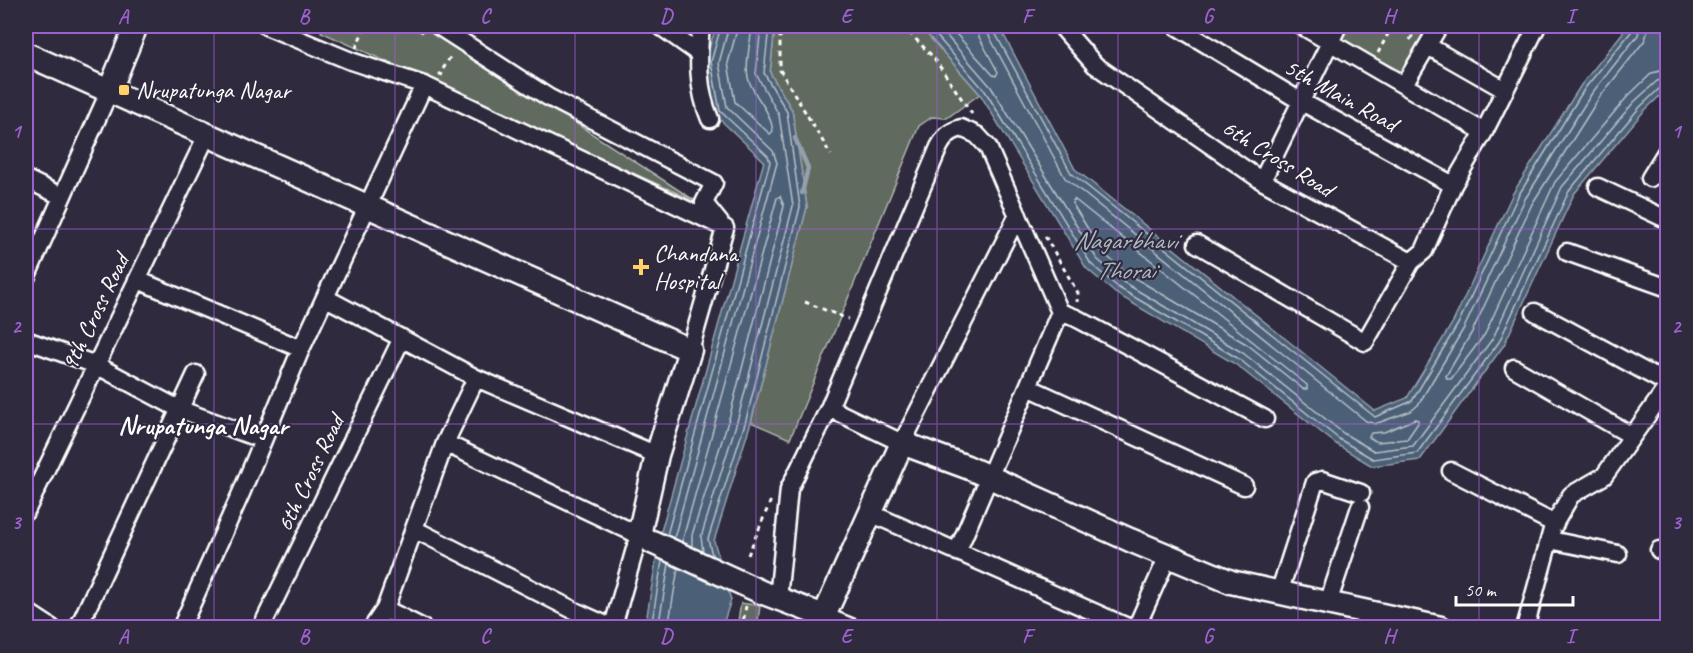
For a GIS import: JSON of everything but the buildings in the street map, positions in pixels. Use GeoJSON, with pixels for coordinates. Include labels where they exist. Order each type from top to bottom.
{"type":"FeatureCollection","features":[{"type":"Feature","properties":{"kind":"street"},"geometry":{"type":"LineString","coordinates":[[26,278],[136,26]]}},
{"type":"Feature","properties":{"kind":"street"},"geometry":{"type":"LineString","coordinates":[[266,26],[302,32],[351,61],[424,86],[725,228]]}},
{"type":"Feature","properties":{"kind":"street"},"geometry":{"type":"LineString","coordinates":[[660,26],[698,53]]}},
{"type":"Feature","properties":{"kind":"street"},"geometry":{"type":"LineString","coordinates":[[701,26],[698,53],[704,106],[710,118]]}},
{"type":"Feature","properties":{"kind":"street","name":"6th Cross Road"},"geometry":{"type":"LineString","coordinates":[[1060,26],[1095,64],[1262,181],[1411,262]]}},
{"type":"Feature","properties":{"kind":"street","name":"5th Main Road"},"geometry":{"type":"LineString","coordinates":[[1176,26],[1302,102],[1454,185]]}},
{"type":"Feature","properties":{"kind":"street"},"geometry":{"type":"LineString","coordinates":[[1302,26],[1484,132]]}},
{"type":"Feature","properties":{"kind":"street"},"geometry":{"type":"LineString","coordinates":[[1262,181],[1338,26]]}},
{"type":"Feature","properties":{"kind":"street"},"geometry":{"type":"LineString","coordinates":[[1404,85],[1439,26]]}},
{"type":"Feature","properties":{"kind":"street"},"geometry":{"type":"LineString","coordinates":[[1197,244],[1365,342],[1411,262],[1424,251],[1454,185],[1505,90],[1534,26]]}},
{"type":"Feature","properties":{"kind":"street"},"geometry":{"type":"LineString","coordinates":[[434,30],[548,97],[714,183],[704,203],[725,228]]}},
{"type":"Feature","properties":{"kind":"street"},"geometry":{"type":"LineString","coordinates":[[1428,46],[1505,90]]}},
{"type":"Feature","properties":{"kind":"street"},"geometry":{"type":"LineString","coordinates":[[26,54],[690,350]]}},
{"type":"Feature","properties":{"kind":"street"},"geometry":{"type":"LineString","coordinates":[[181,627],[243,491],[301,349],[424,86]]}},
{"type":"Feature","properties":{"kind":"street"},"geometry":{"type":"LineString","coordinates":[[770,596],[789,489],[829,408],[945,136],[961,128],[977,135],[988,147],[1060,312],[1076,318],[1265,419]]}},
{"type":"Feature","properties":{"kind":"street","name":"9th Cross Road"},"geometry":{"type":"LineString","coordinates":[[26,511],[207,135]]}},
{"type":"Feature","properties":{"kind":"street"},"geometry":{"type":"LineString","coordinates":[[1650,178],[1668,149]]}},
{"type":"Feature","properties":{"kind":"street"},"geometry":{"type":"LineString","coordinates":[[26,179],[61,196]]}},
{"type":"Feature","properties":{"kind":"street"},"geometry":{"type":"LineString","coordinates":[[1598,187],[1668,220]]}},
{"type":"Feature","properties":{"kind":"street"},"geometry":{"type":"LineString","coordinates":[[825,616],[902,443],[1018,215]]}},
{"type":"Feature","properties":{"kind":"street"},"geometry":{"type":"LineString","coordinates":[[414,529],[575,611],[613,627],[645,538],[657,455],[725,228]]}},
{"type":"Feature","properties":{"kind":"street"},"geometry":{"type":"LineString","coordinates":[[1567,252],[1668,288]]}},
{"type":"Feature","properties":{"kind":"street"},"geometry":{"type":"LineString","coordinates":[[138,280],[301,349]]}},
{"type":"Feature","properties":{"kind":"street"},"geometry":{"type":"LineString","coordinates":[[326,298],[476,378],[657,455]]}},
{"type":"Feature","properties":{"kind":"street"},"geometry":{"type":"LineString","coordinates":[[957,552],[1060,312]]}},
{"type":"Feature","properties":{"kind":"street"},"geometry":{"type":"LineString","coordinates":[[1525,627],[1552,532],[1571,495],[1605,476],[1668,385],[1535,312]]}},
{"type":"Feature","properties":{"kind":"street","name":"6th Cross Road"},"geometry":{"type":"LineString","coordinates":[[261,627],[402,338]]}},
{"type":"Feature","properties":{"kind":"street"},"geometry":{"type":"LineString","coordinates":[[26,340],[96,365],[179,409],[263,440]]}},
{"type":"Feature","properties":{"kind":"street"},"geometry":{"type":"LineString","coordinates":[[1514,368],[1632,436]]}},
{"type":"Feature","properties":{"kind":"street"},"geometry":{"type":"LineString","coordinates":[[78,627],[196,374]]}},
{"type":"Feature","properties":{"kind":"street"},"geometry":{"type":"LineString","coordinates":[[372,627],[385,609],[445,443],[476,378]]}},
{"type":"Feature","properties":{"kind":"street"},"geometry":{"type":"LineString","coordinates":[[1028,387],[1244,486]]}},
{"type":"Feature","properties":{"kind":"street"},"geometry":{"type":"LineString","coordinates":[[829,408],[902,443],[989,477],[1231,582],[1441,627]]}},
{"type":"Feature","properties":{"kind":"street"},"geometry":{"type":"LineString","coordinates":[[445,443],[770,596],[853,627]]}},
{"type":"Feature","properties":{"kind":"street"},"geometry":{"type":"LineString","coordinates":[[1451,471],[1552,532],[1618,554]]}},
{"type":"Feature","properties":{"kind":"street"},"geometry":{"type":"LineString","coordinates":[[1279,593],[1315,482],[1322,480],[1360,500],[1328,603]]}},
{"type":"Feature","properties":{"kind":"street"},"geometry":{"type":"LineString","coordinates":[[870,513],[1130,627]]}},
{"type":"Feature","properties":{"kind":"street"},"geometry":{"type":"LineString","coordinates":[[1136,627],[1168,556]]}},
{"type":"Feature","properties":{"kind":"street"},"geometry":{"type":"LineString","coordinates":[[385,609],[423,627]]}},
{"type":"Feature","properties":{"kind":"street"},"geometry":{"type":"LineString","coordinates":[[26,611],[52,627]]}},
{"type":"Feature","properties":{"kind":"path"},"geometry":{"type":"LineString","coordinates":[[351,61],[364,26]]}},
{"type":"Feature","properties":{"kind":"path"},"geometry":{"type":"LineString","coordinates":[[411,26],[434,30]]}},
{"type":"Feature","properties":{"kind":"path"},"geometry":{"type":"LineString","coordinates":[[784,26],[780,35],[780,70],[831,154]]}},
{"type":"Feature","properties":{"kind":"path"},"geometry":{"type":"LineString","coordinates":[[903,26],[934,58],[975,120]]}},
{"type":"Feature","properties":{"kind":"path"},"geometry":{"type":"LineString","coordinates":[[1375,58],[1392,26]]}},
{"type":"Feature","properties":{"kind":"path"},"geometry":{"type":"LineString","coordinates":[[1397,26],[1428,46]]}},
{"type":"Feature","properties":{"kind":"path"},"geometry":{"type":"LineString","coordinates":[[451,79],[440,74],[455,48]]}},
{"type":"Feature","properties":{"kind":"path"},"geometry":{"type":"LineString","coordinates":[[1042,229],[1078,293],[1076,318]]}},
{"type":"Feature","properties":{"kind":"path"},"geometry":{"type":"LineString","coordinates":[[805,302],[848,319]]}},
{"type":"Feature","properties":{"kind":"path"},"geometry":{"type":"LineString","coordinates":[[748,555],[775,493]]}},
{"type":"Feature","properties":{"kind":"green space"},"geometry":{"type":"Polygon","coordinates":[[[324,26],[426,26],[697,202],[321,32],[324,26]]]}},
{"type":"Feature","properties":{"kind":"green space"},"geometry":{"type":"Polygon","coordinates":[[[775,26],[920,26],[980,94],[947,118],[932,117],[919,126],[790,439],[751,422],[807,207],[792,110],[770,73],[775,26]]]}},
{"type":"Feature","properties":{"kind":"green space"},"geometry":{"type":"Polygon","coordinates":[[[1346,26],[1446,26],[1417,80],[1339,39],[1346,26]]]}},
{"type":"Feature","properties":{"kind":"green space"},"geometry":{"type":"Polygon","coordinates":[[[741,603],[760,606],[757,627],[737,627],[741,603]]]}},
{"type":"Feature","properties":{"kind":"water"},"geometry":{"type":"Polygon","coordinates":[[[716,26],[775,26],[770,73],[792,110],[807,207],[751,422],[714,541],[731,600],[722,627],[645,628],[660,535],[764,161],[714,114],[705,62],[716,26]]]}},
{"type":"Feature","properties":{"kind":"water","name":"Nagarbhavi Thorai"},"geometry":{"type":"Polygon","coordinates":[[[920,26],[999,26],[1075,169],[1375,411],[1407,398],[1453,322],[1513,193],[1581,85],[1628,26],[1667,26],[1667,89],[1644,111],[1574,194],[1504,345],[1420,460],[1372,466],[1336,444],[1235,364],[1115,293],[1086,268],[980,94],[920,26]]]}},
{"type":"Feature","properties":{"kind":"waterway","name":"Nagarbhavi Thorai"},"geometry":{"type":"LineString","coordinates":[[795,138],[808,168],[802,193]]}},
{"type":"Feature","properties":{"kind":"place","name":"Nrupatunga Nagar"},"geometry":{"type":"Point","coordinates":[124,90]}},
{"type":"Feature","properties":{"kind":"place","name":"Chandana Hospital"},"geometry":{"type":"Point","coordinates":[641,267]}},
{"type":"Feature","properties":{"kind":"district","name":"Nrupatunga Nagar"},"geometry":{"type":"Point","coordinates":[203,425]}}]}
